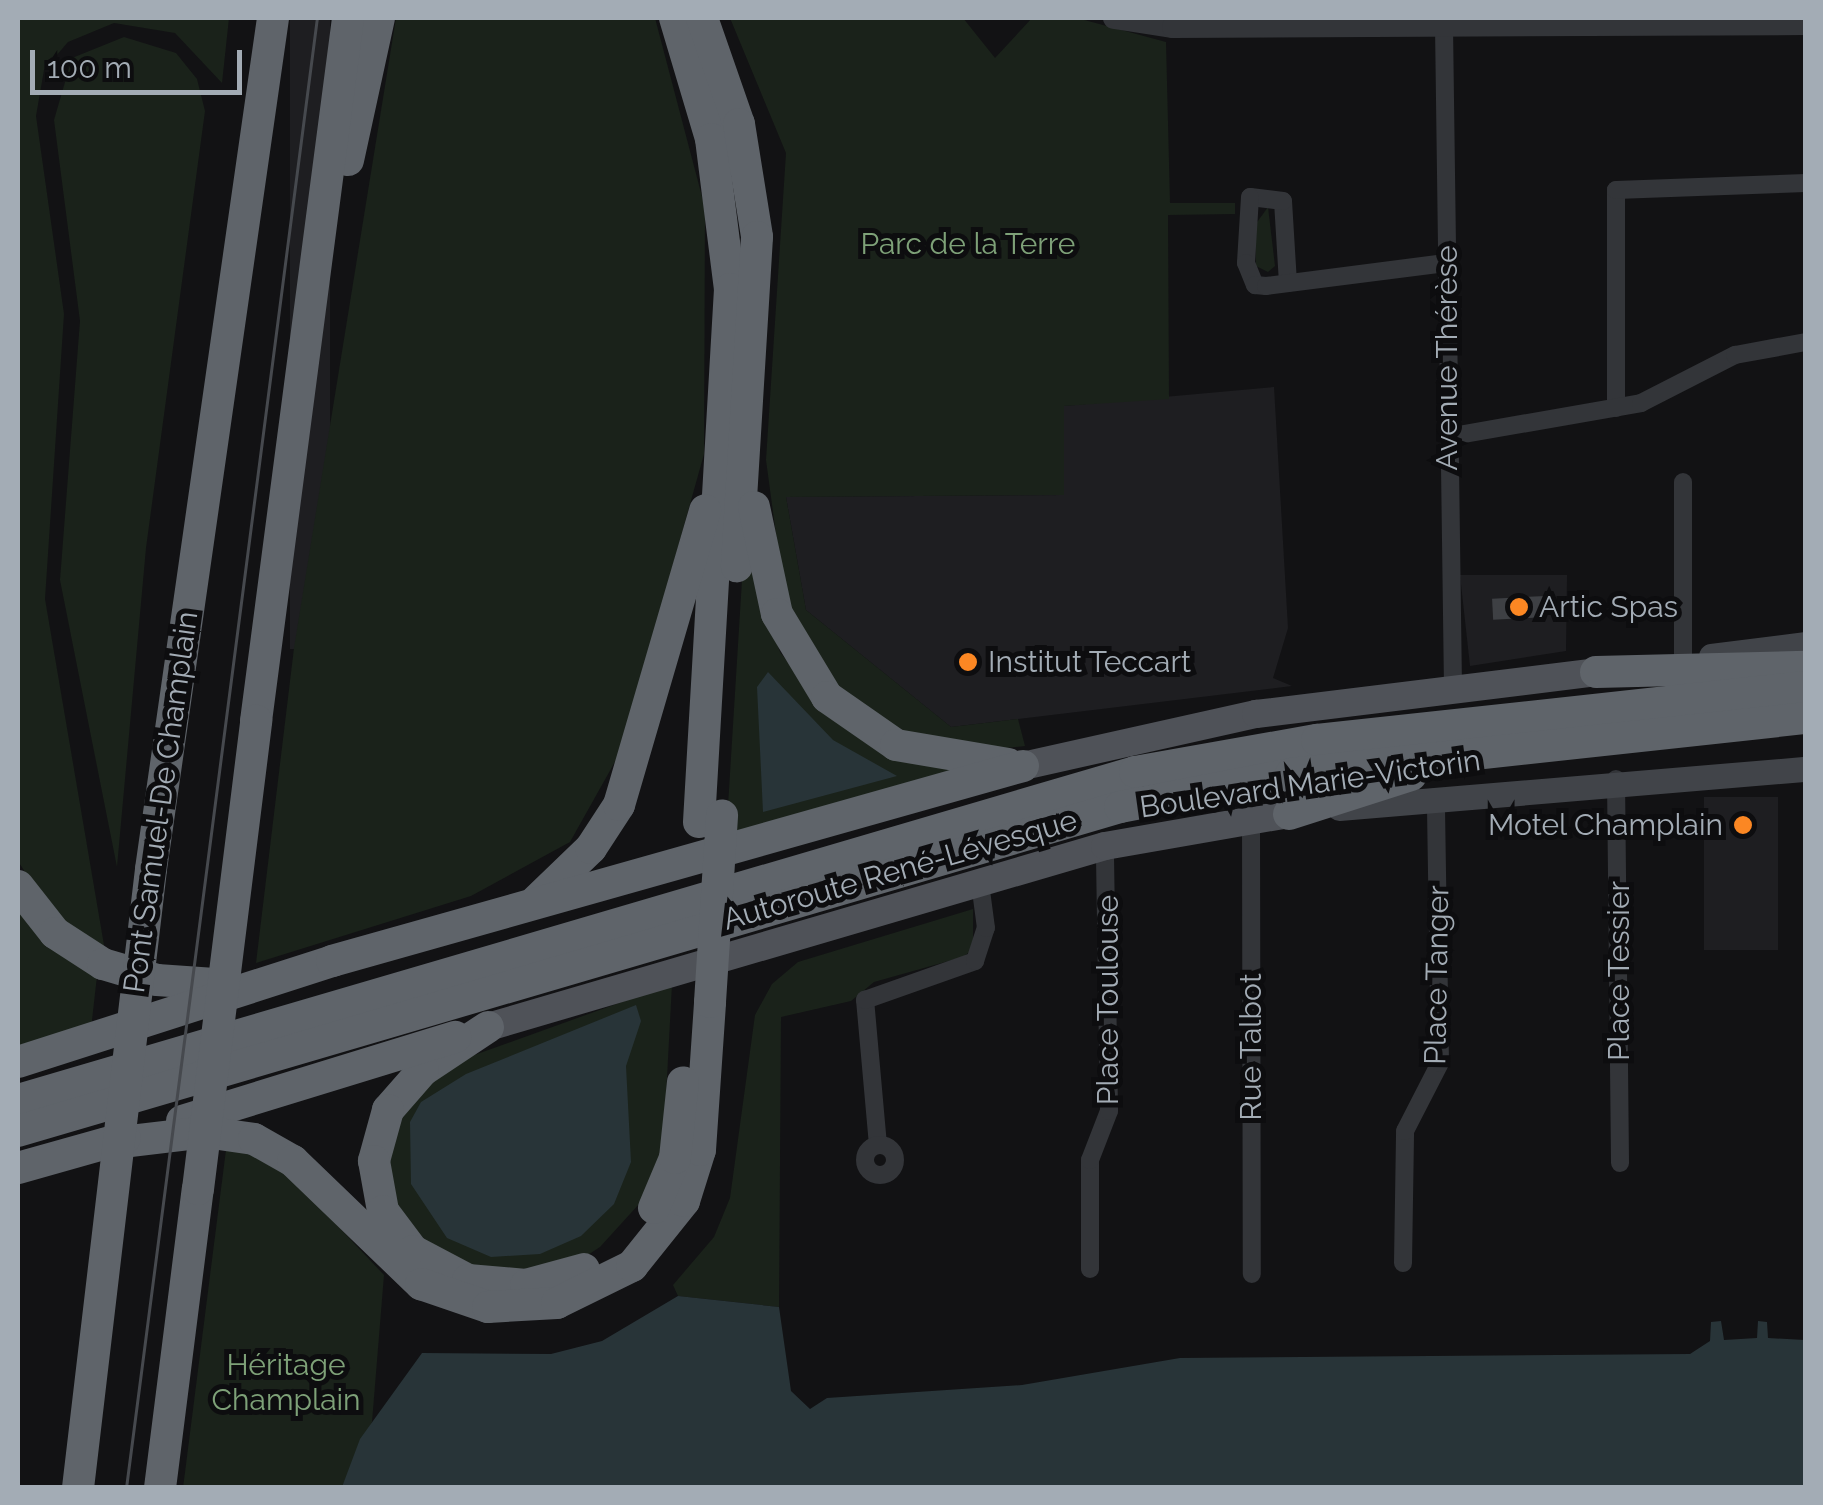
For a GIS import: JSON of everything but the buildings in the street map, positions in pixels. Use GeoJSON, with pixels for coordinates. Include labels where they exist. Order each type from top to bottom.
{"type":"FeatureCollection","features":[{"type":"Feature","properties":{"kind":"highway"},"geometry":{"type":"LineString","coordinates":[[256,18],[258,118]]}},
{"type":"Feature","properties":{"kind":"highway"},"geometry":{"type":"LineString","coordinates":[[258,118],[273,18]]}},
{"type":"Feature","properties":{"kind":"highway"},"geometry":{"type":"LineString","coordinates":[[160,1488],[264,650],[348,18]]}},
{"type":"Feature","properties":{"kind":"highway"},"geometry":{"type":"LineString","coordinates":[[301,379],[379,18]]}},
{"type":"Feature","properties":{"kind":"highway"},"geometry":{"type":"LineString","coordinates":[[105,1144],[205,1132],[254,1140],[293,1162],[421,1284],[488,1307],[557,1303],[632,1266],[684,1201],[700,1150],[699,1005],[711,818],[720,458],[730,349],[726,234],[707,119],[675,18]]}},
{"type":"Feature","properties":{"kind":"highway"},"geometry":{"type":"LineString","coordinates":[[702,18],[738,124],[756,226],[748,474],[711,818]]}},
{"type":"Feature","properties":{"kind":"highway","name":"Pont Samuel-De Champlain"},"geometry":{"type":"LineString","coordinates":[[78,1488],[183,638],[258,118]]}},
{"type":"Feature","properties":{"kind":"highway"},"geometry":{"type":"LineString","coordinates":[[534,903],[598,841],[628,784],[720,458]]}},
{"type":"Feature","properties":{"kind":"highway"},"geometry":{"type":"LineString","coordinates":[[748,474],[777,614],[827,697],[896,745],[1022,766]]}},
{"type":"Feature","properties":{"kind":"highway"},"geometry":{"type":"LineString","coordinates":[[1596,672],[1806,667]]}},
{"type":"Feature","properties":{"kind":"highway","name":"Autoroute René-Lévesque"},"geometry":{"type":"LineString","coordinates":[[18,1100],[1136,772],[1317,740],[1806,687]]}},
{"type":"Feature","properties":{"kind":"highway","name":"Autoroute René-Lévesque"},"geometry":{"type":"LineString","coordinates":[[18,1131],[1100,811],[1291,774],[1806,718]]}},
{"type":"Feature","properties":{"kind":"highway"},"geometry":{"type":"LineString","coordinates":[[1289,814],[1482,753]]}},
{"type":"Feature","properties":{"kind":"highway"},"geometry":{"type":"LineString","coordinates":[[18,1062],[248,986],[1022,766]]}},
{"type":"Feature","properties":{"kind":"highway"},"geometry":{"type":"LineString","coordinates":[[18,886],[56,932],[103,964],[157,980],[248,986]]}},
{"type":"Feature","properties":{"kind":"highway"},"geometry":{"type":"LineString","coordinates":[[488,1027],[394,1102],[376,1142],[375,1183],[393,1228],[424,1260],[468,1280],[526,1285],[597,1263],[658,1203],[678,1141],[699,1005]]}},
{"type":"Feature","properties":{"kind":"highway"},"geometry":{"type":"LineString","coordinates":[[18,1168],[488,1027]]}},
{"type":"Feature","properties":{"kind":"main road"},"geometry":{"type":"LineString","coordinates":[[1022,766],[1256,714],[1806,644]]}},
{"type":"Feature","properties":{"kind":"main road","name":"Boulevard Marie-Victorin"},"geometry":{"type":"LineString","coordinates":[[488,1027],[1105,846],[1251,819],[1436,797],[1616,779],[1806,768]]}},
{"type":"Feature","properties":{"kind":"street"},"geometry":{"type":"LineString","coordinates":[[1114,18],[1160,27],[1606,21],[1806,24]]}},
{"type":"Feature","properties":{"kind":"street","name":"Avenue Thérèse"},"geometry":{"type":"LineString","coordinates":[[1444,26],[1453,690]]}},
{"type":"Feature","properties":{"kind":"street"},"geometry":{"type":"LineString","coordinates":[[1616,408],[1616,190],[1806,184]]}},
{"type":"Feature","properties":{"kind":"street"},"geometry":{"type":"LineString","coordinates":[[1288,283],[1282,201],[1250,197],[1248,278],[1288,283],[1446,264]]}},
{"type":"Feature","properties":{"kind":"street"},"geometry":{"type":"LineString","coordinates":[[1447,437],[1616,408],[1735,355],[1806,342]]}},
{"type":"Feature","properties":{"kind":"street"},"geometry":{"type":"LineString","coordinates":[[1682,482],[1683,660]]}},
{"type":"Feature","properties":{"kind":"street","name":"Place Tessier"},"geometry":{"type":"LineString","coordinates":[[1616,779],[1620,1163]]}},
{"type":"Feature","properties":{"kind":"street","name":"Place Tanger"},"geometry":{"type":"LineString","coordinates":[[1403,1263],[1406,1126],[1440,1063],[1436,797]]}},
{"type":"Feature","properties":{"kind":"street","name":"Rue Talbot"},"geometry":{"type":"LineString","coordinates":[[1251,819],[1252,1274]]}},
{"type":"Feature","properties":{"kind":"street","name":"Place Toulouse"},"geometry":{"type":"LineString","coordinates":[[1090,1269],[1090,1160],[1108,1111],[1105,846]]}},
{"type":"Feature","properties":{"kind":"street"},"geometry":{"type":"LineString","coordinates":[[878,1145],[865,1000],[975,961],[986,920],[980,883]]}},
{"type":"Feature","properties":{"kind":"shaded area"},"geometry":{"type":"Polygon","coordinates":[[[290,18],[330,18],[330,649],[290,649],[290,18]]]}},
{"type":"Feature","properties":{"kind":"shaded area"},"geometry":{"type":"Polygon","coordinates":[[[1274,387],[1288,628],[1273,678],[1292,686],[951,727],[806,610],[786,497],[1063,495],[1064,406],[1274,387]]]}},
{"type":"Feature","properties":{"kind":"shaded area"},"geometry":{"type":"Polygon","coordinates":[[[1460,575],[1567,575],[1566,651],[1470,666],[1460,575]]]}},
{"type":"Feature","properties":{"kind":"shaded area"},"geometry":{"type":"Polygon","coordinates":[[[768,672],[833,740],[897,776],[763,812],[757,687],[768,672]]]}},
{"type":"Feature","properties":{"kind":"shaded area"},"geometry":{"type":"Polygon","coordinates":[[[1704,797],[1778,797],[1778,950],[1704,950],[1704,797]]]}},
{"type":"Feature","properties":{"kind":"shaded area"},"geometry":{"type":"Polygon","coordinates":[[[636,1005],[641,1021],[626,1066],[631,1162],[614,1204],[581,1236],[540,1254],[491,1257],[447,1238],[411,1184],[410,1122],[421,1102],[466,1074],[636,1005]]]}},
{"type":"Feature","properties":{"kind":"shaded area"},"geometry":{"type":"Polygon","coordinates":[[[678,1296],[779,1307],[791,1391],[810,1409],[827,1398],[1022,1385],[1180,1358],[1690,1354],[1710,1341],[1711,1322],[1721,1321],[1724,1340],[1757,1338],[1758,1321],[1767,1322],[1768,1338],[1805,1340],[1805,1487],[342,1487],[360,1439],[422,1353],[551,1354],[602,1341],[678,1296]]]}},
{"type":"Feature","properties":{"kind":"green space"},"geometry":{"type":"Polygon","coordinates":[[[18,18],[229,18],[222,83],[175,33],[114,23],[68,42],[44,70],[36,116],[64,314],[45,599],[105,951],[55,919],[18,861],[18,18]]]}},
{"type":"Feature","properties":{"kind":"green space"},"geometry":{"type":"Polygon","coordinates":[[[396,18],[655,18],[705,208],[704,454],[621,751],[570,842],[471,896],[256,963],[294,648],[396,18]]]}},
{"type":"Feature","properties":{"kind":"green space","name":"Parc de la Terre"},"geometry":{"type":"Polygon","coordinates":[[[730,18],[963,18],[995,58],[1032,18],[1077,18],[1166,42],[1170,203],[1235,203],[1235,214],[1168,215],[1169,399],[1064,406],[1064,495],[786,497],[806,610],[951,727],[1018,719],[1025,746],[968,752],[862,718],[788,623],[766,460],[786,153],[730,18]]]}},
{"type":"Feature","properties":{"kind":"green space"},"geometry":{"type":"Polygon","coordinates":[[[124,37],[176,53],[197,79],[205,111],[146,548],[117,867],[60,580],[80,321],[54,120],[72,58],[124,37]]]}},
{"type":"Feature","properties":{"kind":"green space"},"geometry":{"type":"Polygon","coordinates":[[[1268,207],[1275,266],[1268,272],[1256,266],[1255,225],[1268,207]]]}},
{"type":"Feature","properties":{"kind":"green space"},"geometry":{"type":"Polygon","coordinates":[[[744,548],[780,652],[830,718],[965,768],[726,838],[744,548]]]}},
{"type":"Feature","properties":{"kind":"green space"},"geometry":{"type":"Polygon","coordinates":[[[18,907],[97,976],[91,1029],[18,1052],[18,907]]]}},
{"type":"Feature","properties":{"kind":"green space"},"geometry":{"type":"Polygon","coordinates":[[[973,909],[973,949],[963,957],[874,982],[851,1001],[781,1017],[779,1307],[678,1296],[673,1285],[714,1237],[730,1198],[755,1015],[772,984],[798,962],[973,909]]]}},
{"type":"Feature","properties":{"kind":"green space"},"geometry":{"type":"Polygon","coordinates":[[[672,984],[663,1153],[650,1192],[600,1247],[577,1262],[488,1275],[404,1234],[382,1147],[389,1126],[452,1063],[672,984]]]}},
{"type":"Feature","properties":{"kind":"green space","name":"Héritage Champlain"},"geometry":{"type":"Polygon","coordinates":[[[227,1142],[288,1173],[384,1275],[372,1422],[342,1487],[183,1488],[227,1142]]]}},
{"type":"Feature","properties":{"kind":"tram line"},"geometry":{"type":"LineString","coordinates":[[126,1488],[317,18]]}},
{"type":"Feature","properties":{"kind":"place","name":"Artic Spas"},"geometry":{"type":"Point","coordinates":[1519,607]}},
{"type":"Feature","properties":{"kind":"place","name":"Institut Teccart"},"geometry":{"type":"Point","coordinates":[968,662]}},
{"type":"Feature","properties":{"kind":"place","name":"Motel Champlain"},"geometry":{"type":"Point","coordinates":[1743,825]}}]}
